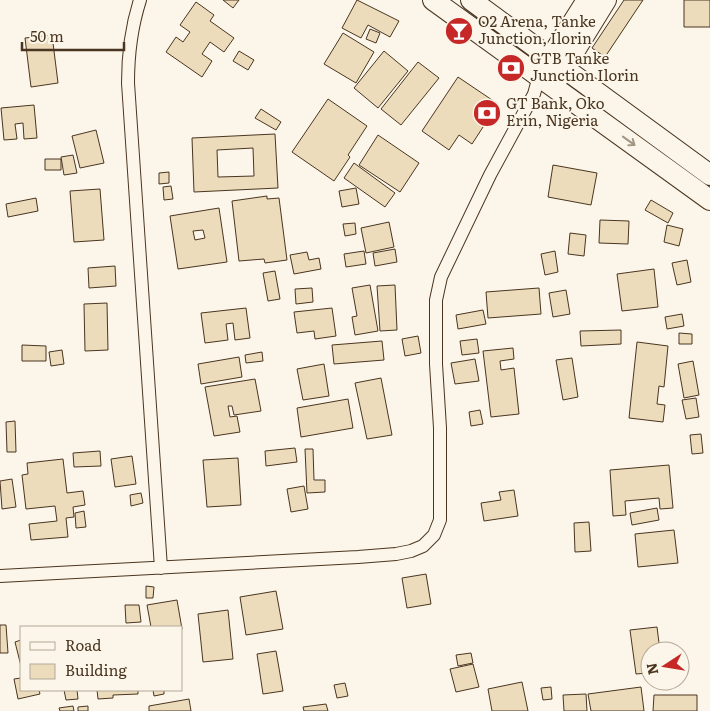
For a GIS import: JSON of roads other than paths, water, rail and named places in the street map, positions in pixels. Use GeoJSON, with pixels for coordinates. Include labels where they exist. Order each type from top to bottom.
{"type":"FeatureCollection","features":[{"type":"Feature","properties":{"kind":"main road"},"geometry":{"type":"LineString","coordinates":[[434,0],[542,85],[710,200]]}},
{"type":"Feature","properties":{"kind":"main road"},"geometry":{"type":"LineString","coordinates":[[471,0],[710,175]]}},
{"type":"Feature","properties":{"kind":"main road"},"geometry":{"type":"LineString","coordinates":[[557,62],[587,0]]}},
{"type":"Feature","properties":{"kind":"main road"},"geometry":{"type":"LineString","coordinates":[[542,85],[557,62],[606,0]]}},
{"type":"Feature","properties":{"kind":"street"},"geometry":{"type":"LineString","coordinates":[[140,0],[133,23],[128,52],[128,84],[161,568]]}},
{"type":"Feature","properties":{"kind":"street"},"geometry":{"type":"LineString","coordinates":[[0,576],[396,554],[424,546],[434,535],[440,520],[440,428],[436,355],[436,300],[441,277],[462,231],[542,85]]}},
{"type":"Feature","properties":{"kind":"place","name":"O2 Arena, Tanke Junction, Ilorin"},"geometry":{"type":"Point","coordinates":[459,31]}},
{"type":"Feature","properties":{"kind":"place","name":"GTB Tanke Junction Ilorin"},"geometry":{"type":"Point","coordinates":[511,68]}},
{"type":"Feature","properties":{"kind":"place","name":"GT Bank, Oko Erin, Nigeria"},"geometry":{"type":"Point","coordinates":[487,113]}}]}
